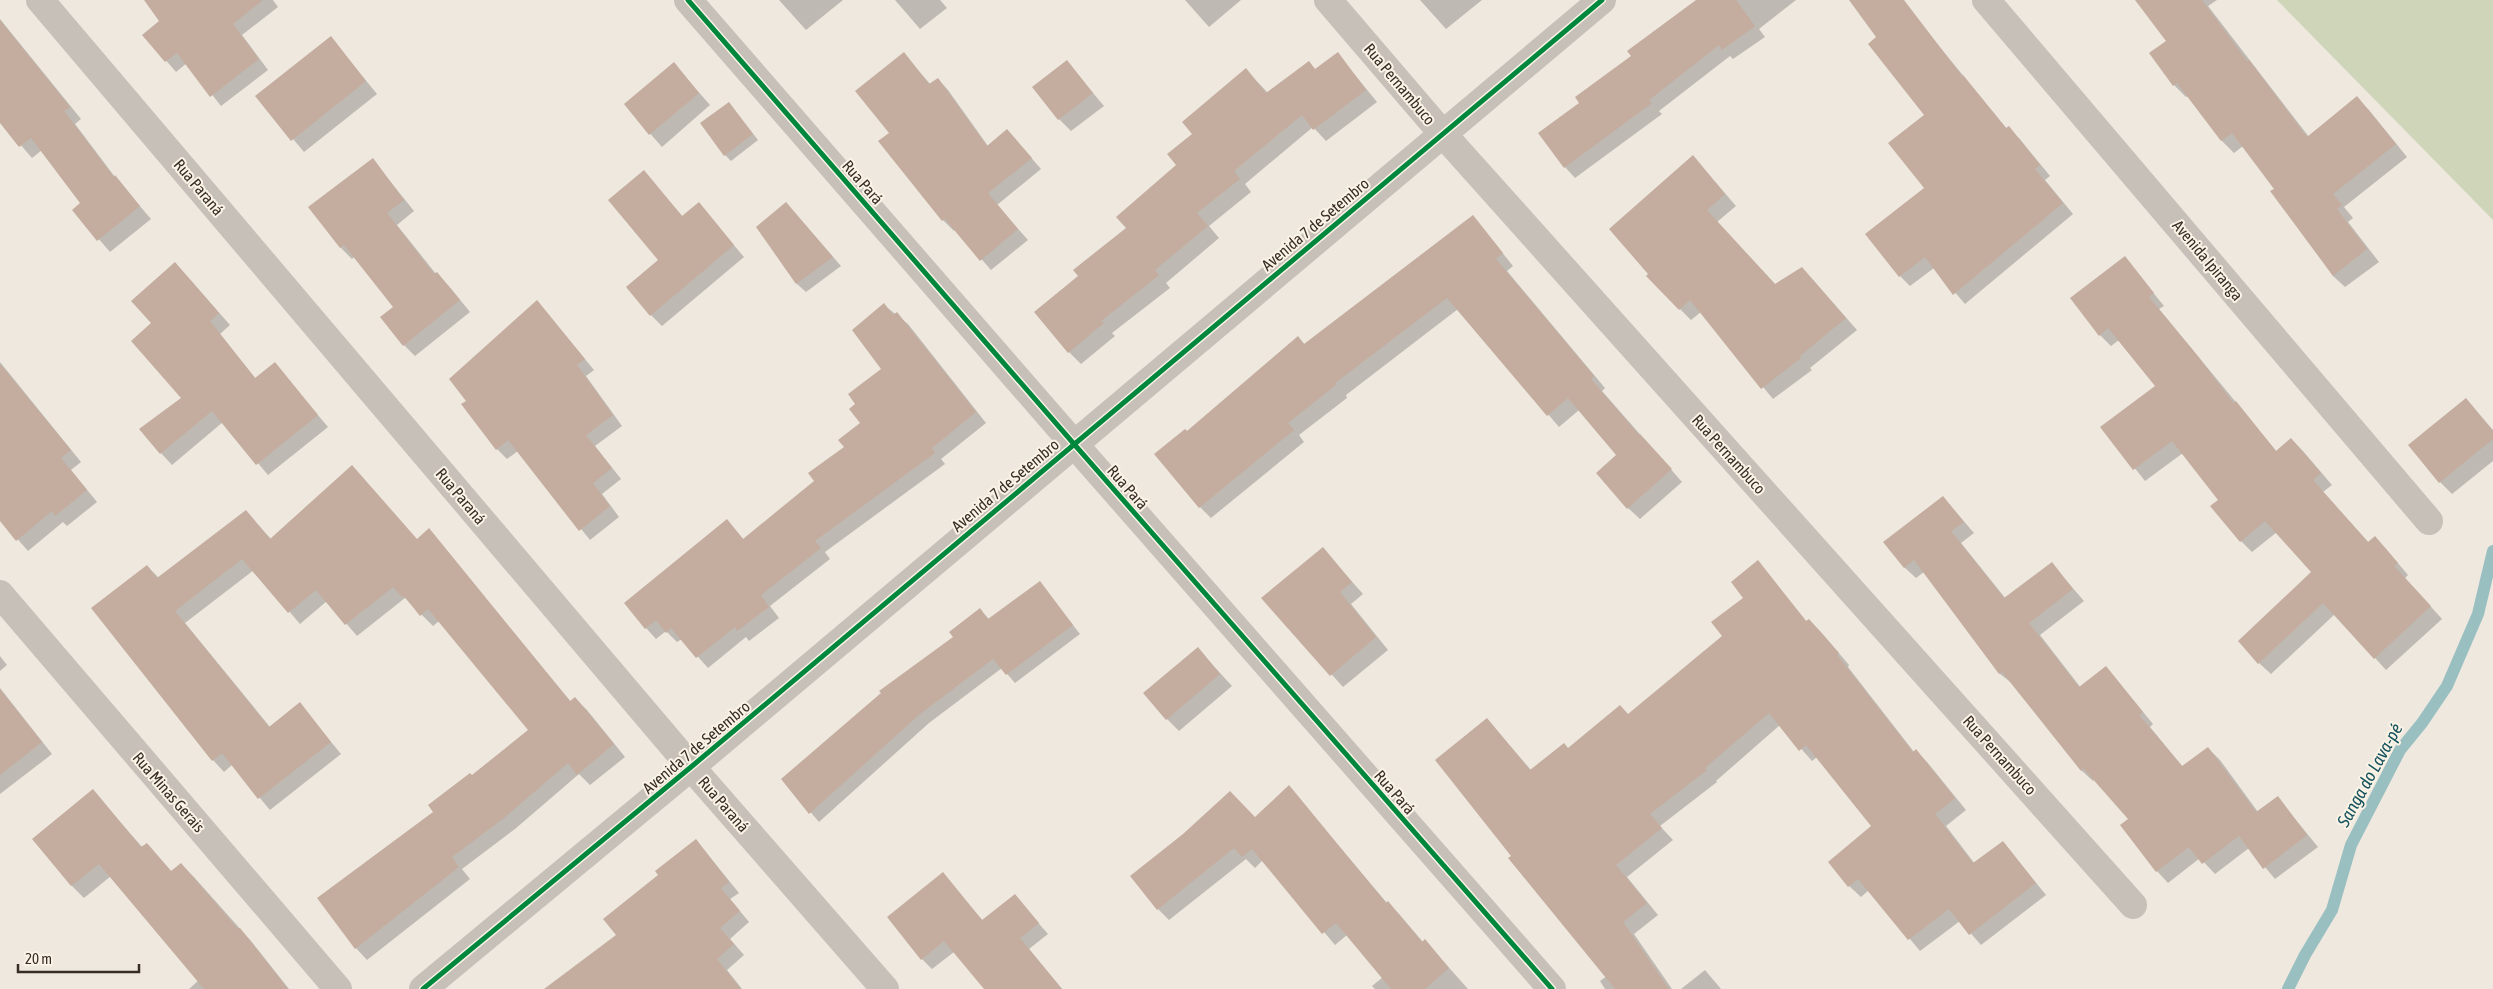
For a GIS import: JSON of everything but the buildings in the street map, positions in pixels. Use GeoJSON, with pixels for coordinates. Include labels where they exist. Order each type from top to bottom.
{"type":"FeatureCollection","features":[{"type":"Feature","properties":{"kind":"street","name":"Rua Paraná"},"geometry":{"type":"LineString","coordinates":[[40,0],[691,767],[885,989]]}},
{"type":"Feature","properties":{"kind":"street","name":"Rua Pará"},"geometry":{"type":"LineString","coordinates":[[688,0],[1552,989]]}},
{"type":"Feature","properties":{"kind":"street","name":"Rua Pernambuco"},"geometry":{"type":"LineString","coordinates":[[1328,0],[1442,133],[2134,905]]}},
{"type":"Feature","properties":{"kind":"street","name":"Avenida 7 de Setembro"},"geometry":{"type":"LineString","coordinates":[[423,989],[691,767],[1602,0]]}},
{"type":"Feature","properties":{"kind":"street","name":"Avenida Ipiranga"},"geometry":{"type":"LineString","coordinates":[[1986,0],[2429,521]]}},
{"type":"Feature","properties":{"kind":"street","name":"Rua Minas Gerais"},"geometry":{"type":"LineString","coordinates":[[0,594],[338,989]]}},
{"type":"Feature","properties":{"kind":"green space"},"geometry":{"type":"Polygon","coordinates":[[[2277,0],[2493,0],[2493,220],[2277,0]]]}},
{"type":"Feature","properties":{"kind":"waterway","name":"Sanga do Lava-pé"},"geometry":{"type":"LineString","coordinates":[[2288,989],[2305,955],[2332,910],[2351,845],[2400,750],[2422,723],[2447,686],[2478,614],[2493,551]]}},
{"type":"Feature","properties":{"kind":"cycle path"},"geometry":{"type":"LineString","coordinates":[[688,0],[1552,989]]}},
{"type":"Feature","properties":{"kind":"cycle path"},"geometry":{"type":"LineString","coordinates":[[423,989],[691,767],[1602,0]]}}]}
